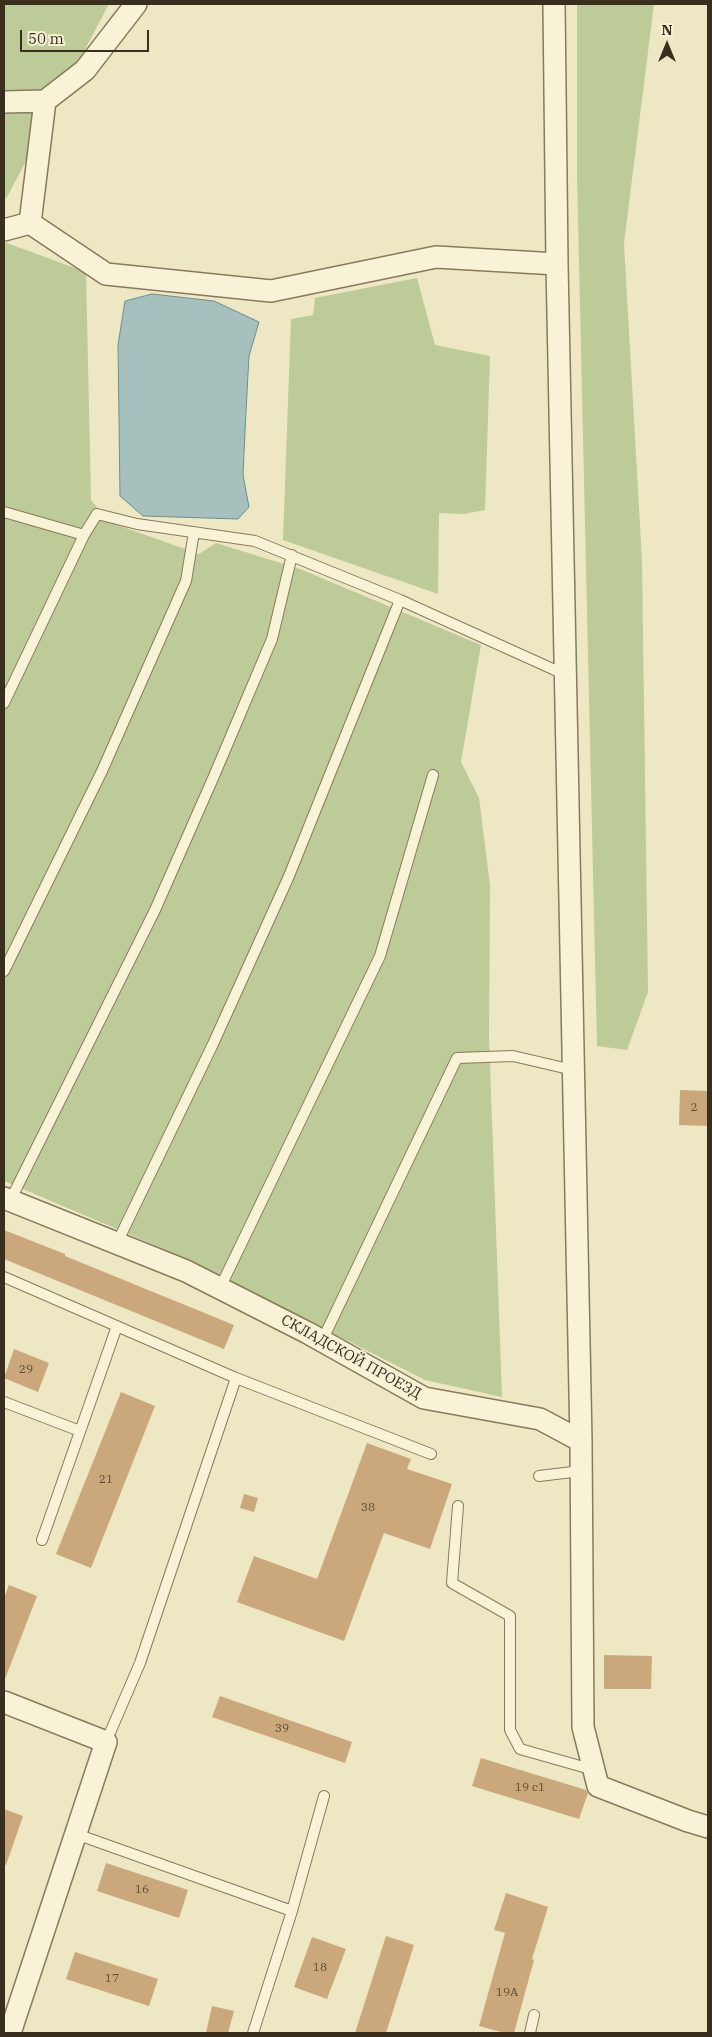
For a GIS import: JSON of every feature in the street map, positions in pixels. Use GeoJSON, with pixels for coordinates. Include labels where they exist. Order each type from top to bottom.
{"type":"FeatureCollection","features":[{"type":"Feature","properties":{"kind":"street"},"geometry":{"type":"LineString","coordinates":[[4,102],[45,101],[85,70],[136,4]]}},
{"type":"Feature","properties":{"kind":"street"},"geometry":{"type":"LineString","coordinates":[[554,4],[557,264],[581,1441],[583,1727],[598,1786],[708,1827]]}},
{"type":"Feature","properties":{"kind":"street"},"geometry":{"type":"LineString","coordinates":[[30,223],[45,101]]}},
{"type":"Feature","properties":{"kind":"street"},"geometry":{"type":"LineString","coordinates":[[4,230],[30,223],[106,274],[271,291],[436,257],[557,264]]}},
{"type":"Feature","properties":{"kind":"street","name":"СКЛАДСКОЙ ПРОЕЗД"},"geometry":{"type":"LineString","coordinates":[[7,1200],[186,1271],[322,1341],[424,1398],[540,1418],[581,1441]]}},
{"type":"Feature","properties":{"kind":"street"},"geometry":{"type":"LineString","coordinates":[[4,1702],[106,1742],[10,2033]]}},
{"type":"Feature","properties":{"kind":"lane"},"geometry":{"type":"LineString","coordinates":[[4,512],[84,535]]}},
{"type":"Feature","properties":{"kind":"lane"},"geometry":{"type":"LineString","coordinates":[[4,703],[84,535],[97,514],[137,524],[255,541],[400,600],[566,675]]}},
{"type":"Feature","properties":{"kind":"lane"},"geometry":{"type":"LineString","coordinates":[[4,971],[102,771],[186,581],[194,532]]}},
{"type":"Feature","properties":{"kind":"lane"},"geometry":{"type":"LineString","coordinates":[[7,1200],[155,910],[272,639],[292,555]]}},
{"type":"Feature","properties":{"kind":"lane"},"geometry":{"type":"LineString","coordinates":[[117,1244],[213,1044],[285,885],[400,600]]}},
{"type":"Feature","properties":{"kind":"lane"},"geometry":{"type":"LineString","coordinates":[[220,1288],[380,956],[433,775]]}},
{"type":"Feature","properties":{"kind":"lane"},"geometry":{"type":"LineString","coordinates":[[322,1341],[457,1058],[513,1056],[574,1070]]}},
{"type":"Feature","properties":{"kind":"lane"},"geometry":{"type":"LineString","coordinates":[[4,1277],[236,1378],[431,1454]]}},
{"type":"Feature","properties":{"kind":"lane"},"geometry":{"type":"LineString","coordinates":[[42,1540],[117,1326]]}},
{"type":"Feature","properties":{"kind":"lane"},"geometry":{"type":"LineString","coordinates":[[106,1742],[140,1662],[236,1378]]}},
{"type":"Feature","properties":{"kind":"lane"},"geometry":{"type":"LineString","coordinates":[[4,1402],[80,1430]]}},
{"type":"Feature","properties":{"kind":"lane"},"geometry":{"type":"LineString","coordinates":[[539,1476],[581,1471]]}},
{"type":"Feature","properties":{"kind":"lane"},"geometry":{"type":"LineString","coordinates":[[458,1506],[452,1583],[510,1616],[510,1730],[520,1749],[594,1770]]}},
{"type":"Feature","properties":{"kind":"lane"},"geometry":{"type":"LineString","coordinates":[[252,2033],[292,1911],[324,1796]]}},
{"type":"Feature","properties":{"kind":"lane"},"geometry":{"type":"LineString","coordinates":[[76,1834],[292,1911]]}},
{"type":"Feature","properties":{"kind":"lane"},"geometry":{"type":"LineString","coordinates":[[530,2033],[534,2016]]}},
{"type":"Feature","properties":{"kind":"green space"},"geometry":{"type":"Polygon","coordinates":[[[4,4],[109,4],[7,197],[4,199],[4,4]]]}},
{"type":"Feature","properties":{"kind":"green space"},"geometry":{"type":"Polygon","coordinates":[[[577,4],[654,4],[624,243],[642,561],[648,992],[627,1050],[597,1046],[577,175],[577,4]]]}},
{"type":"Feature","properties":{"kind":"green space"},"geometry":{"type":"Polygon","coordinates":[[[4,242],[86,272],[91,500],[109,522],[199,554],[216,543],[300,569],[481,645],[461,762],[479,798],[490,885],[489,1037],[502,1397],[425,1380],[185,1258],[4,1181],[4,242]]]}},
{"type":"Feature","properties":{"kind":"green space"},"geometry":{"type":"Polygon","coordinates":[[[417,278],[435,345],[490,356],[485,510],[464,514],[439,513],[438,594],[283,540],[291,319],[313,315],[315,298],[417,278]]]}},
{"type":"Feature","properties":{"kind":"water"},"geometry":{"type":"Polygon","coordinates":[[[152,294],[214,301],[259,322],[249,356],[246,411],[243,475],[249,507],[238,519],[143,516],[120,496],[118,345],[125,301],[152,294]]]}},
{"type":"Feature","properties":{"kind":"building"},"geometry":{"type":"Polygon","coordinates":[[[680,1090],[708,1091],[708,1126],[679,1125],[680,1090]]]}},
{"type":"Feature","properties":{"kind":"building"},"geometry":{"type":"Polygon","coordinates":[[[4,1230],[234,1325],[224,1349],[4,1259],[4,1230]]]}},
{"type":"Feature","properties":{"kind":"building"},"geometry":{"type":"Polygon","coordinates":[[[14,1349],[49,1363],[38,1392],[4,1378],[14,1349]]]}},
{"type":"Feature","properties":{"kind":"building"},"geometry":{"type":"Polygon","coordinates":[[[121,1392],[155,1406],[91,1568],[56,1554],[121,1392]]]}},
{"type":"Feature","properties":{"kind":"building"},"geometry":{"type":"Polygon","coordinates":[[[367,1443],[411,1459],[407,1469],[452,1484],[430,1549],[384,1533],[344,1641],[237,1602],[254,1556],[317,1579],[367,1443]]]}},
{"type":"Feature","properties":{"kind":"building"},"geometry":{"type":"Polygon","coordinates":[[[244,1494],[258,1498],[254,1512],[240,1508],[244,1494]]]}},
{"type":"Feature","properties":{"kind":"building"},"geometry":{"type":"Polygon","coordinates":[[[9,1585],[37,1596],[5,1679],[4,1598],[9,1585]]]}},
{"type":"Feature","properties":{"kind":"building"},"geometry":{"type":"Polygon","coordinates":[[[604,1655],[652,1656],[651,1689],[604,1689],[604,1655]]]}},
{"type":"Feature","properties":{"kind":"building"},"geometry":{"type":"Polygon","coordinates":[[[220,1696],[352,1742],[345,1763],[212,1717],[220,1696]]]}},
{"type":"Feature","properties":{"kind":"building"},"geometry":{"type":"Polygon","coordinates":[[[481,1758],[586,1790],[588,1793],[579,1819],[472,1786],[481,1758]]]}},
{"type":"Feature","properties":{"kind":"building"},"geometry":{"type":"Polygon","coordinates":[[[4,1809],[23,1816],[6,1865],[4,1865],[4,1809]]]}},
{"type":"Feature","properties":{"kind":"building"},"geometry":{"type":"Polygon","coordinates":[[[106,1863],[188,1890],[179,1918],[97,1891],[106,1863]]]}},
{"type":"Feature","properties":{"kind":"building"},"geometry":{"type":"Polygon","coordinates":[[[506,1893],[548,1907],[532,1959],[534,1960],[514,2033],[505,2033],[479,2026],[505,1933],[494,1930],[506,1893]]]}},
{"type":"Feature","properties":{"kind":"building"},"geometry":{"type":"Polygon","coordinates":[[[386,1936],[414,1945],[386,2033],[355,2033],[386,1936]]]}},
{"type":"Feature","properties":{"kind":"building"},"geometry":{"type":"Polygon","coordinates":[[[312,1937],[346,1949],[327,1999],[294,1987],[312,1937]]]}},
{"type":"Feature","properties":{"kind":"building"},"geometry":{"type":"Polygon","coordinates":[[[75,1952],[158,1979],[149,2006],[66,1979],[75,1952]]]}},
{"type":"Feature","properties":{"kind":"building"},"geometry":{"type":"Polygon","coordinates":[[[212,2006],[234,2011],[228,2033],[206,2033],[212,2006]]]}}]}
